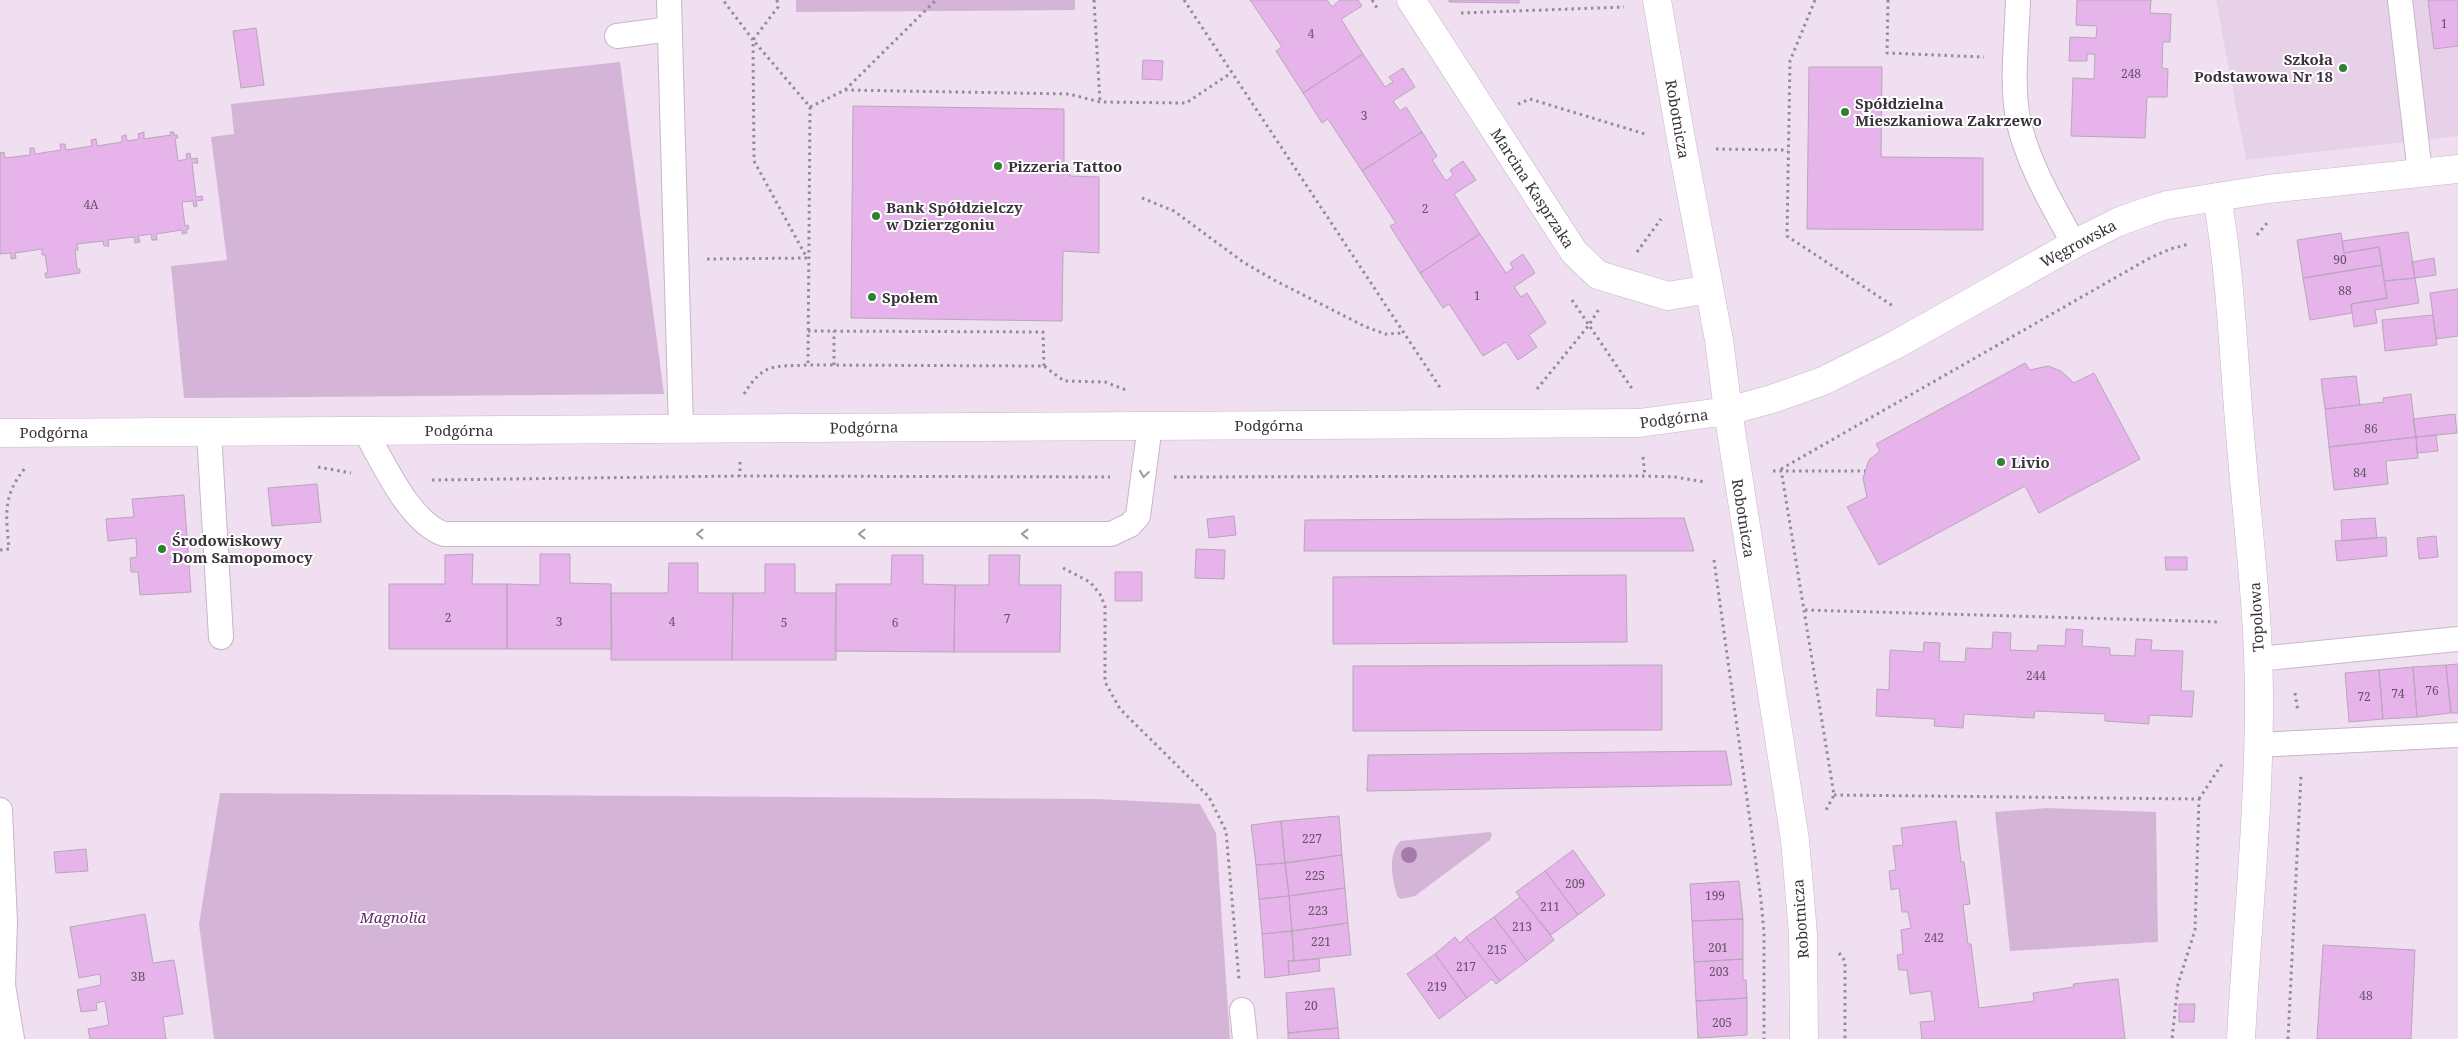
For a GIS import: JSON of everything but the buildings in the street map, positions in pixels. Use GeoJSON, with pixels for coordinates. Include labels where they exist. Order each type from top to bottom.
{"type":"FeatureCollection","features":[{"type":"Feature","properties":{"kind":"street","name":"Robotnicza"},"geometry":{"type":"LineString","coordinates":[[1657,2],[1719,340],[1728,411],[1794,840],[1802,934],[1804,1039]]}},
{"type":"Feature","properties":{"kind":"street","name":"Marcina Kasprzaka"},"geometry":{"type":"LineString","coordinates":[[1416,7],[1574,252],[1588,268],[1608,279],[1668,296],[1709,289]]}},
{"type":"Feature","properties":{"kind":"street","name":"Węgrowska"},"geometry":{"type":"LineString","coordinates":[[1728,411],[1772,399],[1842,372],[1897,344],[2074,244],[2118,222],[2148,211],[2167,205],[2268,189],[2458,170]]}},
{"type":"Feature","properties":{"kind":"street","name":"Topolowa"},"geometry":{"type":"LineString","coordinates":[[2217,197],[2225,244],[2244,492],[2256,600],[2258,659],[2258,745],[2242,1039]]}},
{"type":"Feature","properties":{"kind":"street","name":"Podgórna"},"geometry":{"type":"LineString","coordinates":[[0,432],[1639,423],[1728,411]]}},
{"type":"Feature","properties":{"kind":"lane"},"geometry":{"type":"LineString","coordinates":[[669,0],[681,429]]}},
{"type":"Feature","properties":{"kind":"lane"},"geometry":{"type":"LineString","coordinates":[[2018,0],[2018,117],[2022,135],[2038,173],[2074,244]]}},
{"type":"Feature","properties":{"kind":"lane"},"geometry":{"type":"LineString","coordinates":[[2400,0],[2420,174]]}},
{"type":"Feature","properties":{"kind":"lane"},"geometry":{"type":"LineString","coordinates":[[617,36],[670,29]]}},
{"type":"Feature","properties":{"kind":"lane"},"geometry":{"type":"LineString","coordinates":[[365,431],[394,480],[424,523],[433,530],[444,534],[1111,534],[1130,525],[1138,516],[1150,425]]}},
{"type":"Feature","properties":{"kind":"lane"},"geometry":{"type":"LineString","coordinates":[[209,432],[221,637]]}},
{"type":"Feature","properties":{"kind":"lane"},"geometry":{"type":"LineString","coordinates":[[2258,659],[2458,639]]}},
{"type":"Feature","properties":{"kind":"lane"},"geometry":{"type":"LineString","coordinates":[[2258,745],[2458,735]]}},
{"type":"Feature","properties":{"kind":"lane"},"geometry":{"type":"LineString","coordinates":[[0,810],[5,922],[3,985],[12,1039]]}},
{"type":"Feature","properties":{"kind":"lane"},"geometry":{"type":"LineString","coordinates":[[1242,1010],[1245,1039]]}},
{"type":"Feature","properties":{"kind":"path"},"geometry":{"type":"LineString","coordinates":[[723,0],[753,40],[810,107],[807,258],[808,366]]}},
{"type":"Feature","properties":{"kind":"path"},"geometry":{"type":"LineString","coordinates":[[777,0],[778,6],[753,40],[754,162],[807,258]]}},
{"type":"Feature","properties":{"kind":"path"},"geometry":{"type":"LineString","coordinates":[[810,107],[845,90],[936,0]]}},
{"type":"Feature","properties":{"kind":"path"},"geometry":{"type":"LineString","coordinates":[[1094,0],[1100,102]]}},
{"type":"Feature","properties":{"kind":"path"},"geometry":{"type":"LineString","coordinates":[[1184,0],[1442,390]]}},
{"type":"Feature","properties":{"kind":"path"},"geometry":{"type":"LineString","coordinates":[[1815,0],[1790,61],[1787,236],[1900,310]]}},
{"type":"Feature","properties":{"kind":"path"},"geometry":{"type":"LineString","coordinates":[[1888,0],[1887,53],[1978,57]]}},
{"type":"Feature","properties":{"kind":"path"},"geometry":{"type":"LineString","coordinates":[[1416,7],[1647,6],[1657,2]]}},
{"type":"Feature","properties":{"kind":"path"},"geometry":{"type":"LineString","coordinates":[[845,90],[1069,94],[1100,102],[1186,102],[1232,73]]}},
{"type":"Feature","properties":{"kind":"path"},"geometry":{"type":"LineString","coordinates":[[1488,119],[1530,98],[1693,148],[1788,150]]}},
{"type":"Feature","properties":{"kind":"path"},"geometry":{"type":"LineString","coordinates":[[1142,198],[1174,211],[1243,262],[1274,280],[1364,326],[1385,334],[1404,333]]}},
{"type":"Feature","properties":{"kind":"path"},"geometry":{"type":"LineString","coordinates":[[1865,471],[1781,469],[2148,259],[2186,244],[2225,244]]}},
{"type":"Feature","properties":{"kind":"path"},"geometry":{"type":"LineString","coordinates":[[676,259],[807,258]]}},
{"type":"Feature","properties":{"kind":"path"},"geometry":{"type":"LineString","coordinates":[[834,330],[834,365]]}},
{"type":"Feature","properties":{"kind":"path"},"geometry":{"type":"LineString","coordinates":[[808,331],[1043,332],[1044,366]]}},
{"type":"Feature","properties":{"kind":"path"},"geometry":{"type":"LineString","coordinates":[[739,402],[755,376],[770,367],[834,365],[1044,366],[1064,381],[1105,382],[1129,391]]}},
{"type":"Feature","properties":{"kind":"path"},"geometry":{"type":"LineString","coordinates":[[0,550],[9,549],[5,507],[12,486],[27,466]]}},
{"type":"Feature","properties":{"kind":"path"},"geometry":{"type":"LineString","coordinates":[[311,466],[394,480],[740,476],[1668,477],[1703,482],[1705,492]]}},
{"type":"Feature","properties":{"kind":"path"},"geometry":{"type":"LineString","coordinates":[[1713,551],[1761,900],[1764,933],[1764,1039]]}},
{"type":"Feature","properties":{"kind":"path"},"geometry":{"type":"LineString","coordinates":[[1805,610],[2222,622]]}},
{"type":"Feature","properties":{"kind":"path"},"geometry":{"type":"LineString","coordinates":[[1106,619],[1105,682],[1120,709],[1209,797],[1226,831],[1242,1010]]}},
{"type":"Feature","properties":{"kind":"path"},"geometry":{"type":"LineString","coordinates":[[1834,794],[2199,799],[2195,930],[2178,984],[2172,1039]]}},
{"type":"Feature","properties":{"kind":"shaded area","name":"Szkoła Podstawowa Nr 18"},"geometry":{"type":"Polygon","coordinates":[[[2216,0],[2458,0],[2458,136],[2246,160],[2216,0]]]}},
{"type":"Feature","properties":{"kind":"green space"},"geometry":{"type":"Polygon","coordinates":[[[796,0],[1075,0],[1075,10],[796,12],[796,0]]]}},
{"type":"Feature","properties":{"kind":"green space"},"geometry":{"type":"Polygon","coordinates":[[[620,62],[664,394],[184,398],[171,266],[227,260],[211,137],[234,134],[231,104],[620,62]]]}},
{"type":"Feature","properties":{"kind":"green space","name":"Magnolia"},"geometry":{"type":"Polygon","coordinates":[[[220,793],[1096,799],[1200,804],[1216,833],[1230,1039],[214,1039],[199,924],[220,793]]]}},
{"type":"Feature","properties":{"kind":"green space"},"geometry":{"type":"Polygon","coordinates":[[[2047,808],[2156,812],[2158,942],[2010,951],[1995,812],[2047,808]]]}},
{"type":"Feature","properties":{"kind":"green space"},"geometry":{"type":"Polygon","coordinates":[[[1490,832],[1492,834],[1490,840],[1415,896],[1401,899],[1398,897],[1394,883],[1392,860],[1394,852],[1401,841],[1490,832]]]}},
{"type":"Feature","properties":{"kind":"place","name":"Szkoła Podstawowa Nr 18"},"geometry":{"type":"Point","coordinates":[2343,68]}},
{"type":"Feature","properties":{"kind":"place","name":"Spółdzielna Mieszkaniowa Zakrzewo"},"geometry":{"type":"Point","coordinates":[1845,112]}},
{"type":"Feature","properties":{"kind":"place","name":"Pizzeria Tattoo"},"geometry":{"type":"Point","coordinates":[998,166]}},
{"type":"Feature","properties":{"kind":"place","name":"Bank Spółdzielczy w Dzierzgoniu"},"geometry":{"type":"Point","coordinates":[876,216]}},
{"type":"Feature","properties":{"kind":"place","name":"Społem"},"geometry":{"type":"Point","coordinates":[872,297]}},
{"type":"Feature","properties":{"kind":"place","name":"Livio"},"geometry":{"type":"Point","coordinates":[2001,462]}},
{"type":"Feature","properties":{"kind":"place","name":"Środowiskowy Dom Samopomocy"},"geometry":{"type":"Point","coordinates":[162,549]}}]}
